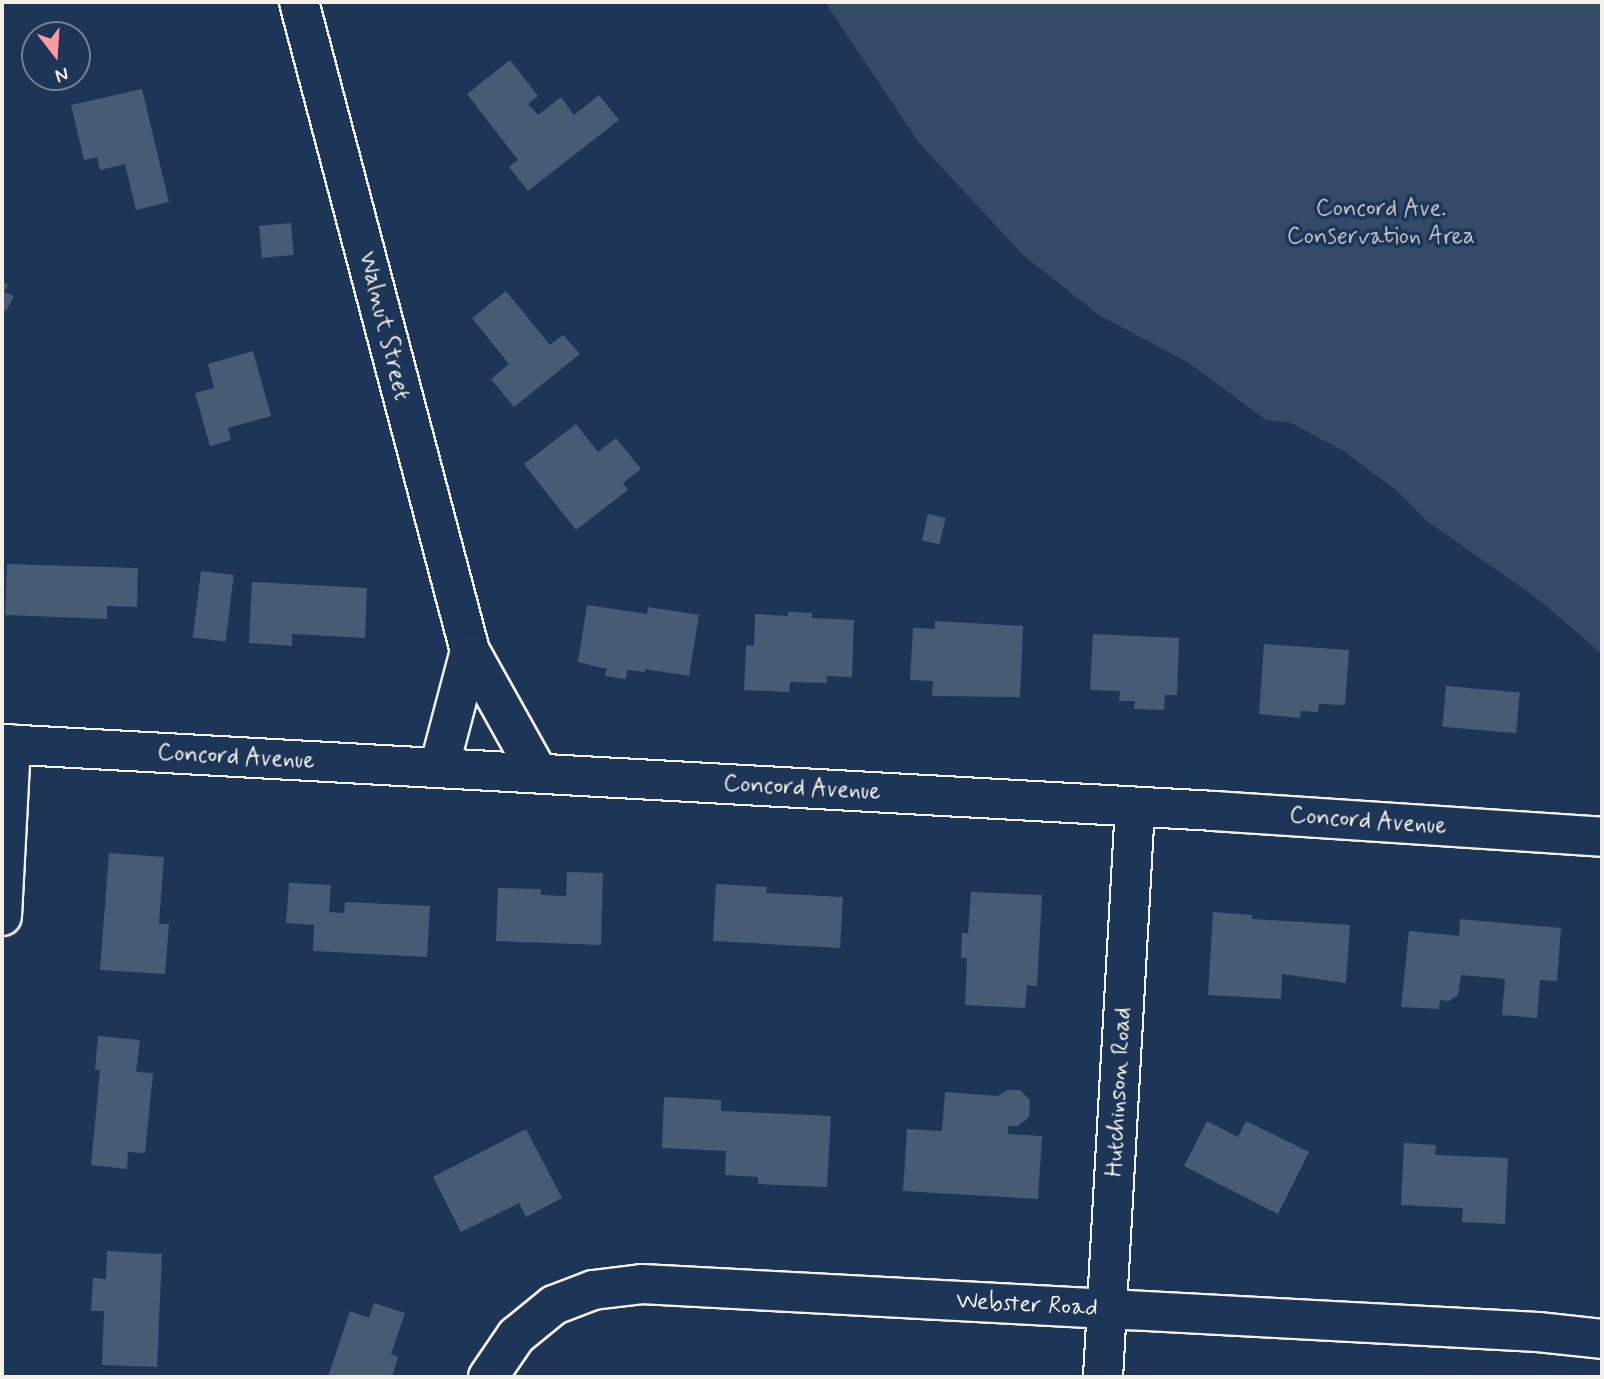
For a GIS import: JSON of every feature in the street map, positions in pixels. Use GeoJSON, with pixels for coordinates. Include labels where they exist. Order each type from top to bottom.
{"type":"FeatureCollection","features":[{"type":"Feature","properties":{"kind":"street","name":"Walnut Street"},"geometry":{"type":"LineString","coordinates":[[299,2],[470,651],[538,773]]}},
{"type":"Feature","properties":{"kind":"street","name":"Walnut Street"},"geometry":{"type":"LineString","coordinates":[[439,768],[470,651]]}},
{"type":"Feature","properties":{"kind":"street","name":"Concord Avenue"},"geometry":{"type":"LineString","coordinates":[[7,744],[1135,807],[1602,837]]}},
{"type":"Feature","properties":{"kind":"street"},"geometry":{"type":"LineString","coordinates":[[2,916],[7,744]]}},
{"type":"Feature","properties":{"kind":"street","name":"Hutchinson Road"},"geometry":{"type":"LineString","coordinates":[[1103,1377],[1135,807]]}},
{"type":"Feature","properties":{"kind":"street","name":"Webster Road"},"geometry":{"type":"LineString","coordinates":[[488,1377],[511,1342],[540,1314],[571,1297],[617,1286],[667,1285],[1107,1308],[1538,1332],[1602,1339]]}},
{"type":"Feature","properties":{"kind":"green space","name":"Concord Ave. Conservation Area"},"geometry":{"type":"Polygon","coordinates":[[[825,2],[1602,2],[1602,654],[1538,599],[1427,521],[1397,491],[1342,450],[1291,423],[1266,420],[1189,363],[1099,315],[1024,256],[920,144],[825,2]]]}},
{"type":"Feature","properties":{"kind":"building"},"geometry":{"type":"Polygon","coordinates":[[[510,60],[538,96],[528,104],[538,115],[561,97],[574,115],[599,95],[619,120],[528,191],[509,167],[518,160],[467,94],[510,60]]]}},
{"type":"Feature","properties":{"kind":"building"},"geometry":{"type":"Polygon","coordinates":[[[142,89],[169,202],[136,210],[125,164],[100,170],[97,157],[84,160],[71,105],[142,89]]]}},
{"type":"Feature","properties":{"kind":"building"},"geometry":{"type":"Polygon","coordinates":[[[291,223],[294,255],[262,258],[259,226],[291,223]]]}},
{"type":"Feature","properties":{"kind":"building"},"geometry":{"type":"Polygon","coordinates":[[[2,281],[8,285],[4,292],[14,296],[6,311],[2,309],[2,281]]]}},
{"type":"Feature","properties":{"kind":"building"},"geometry":{"type":"Polygon","coordinates":[[[506,291],[550,345],[563,335],[580,354],[514,407],[491,379],[509,364],[472,318],[506,291]]]}},
{"type":"Feature","properties":{"kind":"building"},"geometry":{"type":"Polygon","coordinates":[[[253,351],[271,416],[228,428],[231,440],[210,446],[195,393],[214,388],[208,364],[253,351]]]}},
{"type":"Feature","properties":{"kind":"building"},"geometry":{"type":"Polygon","coordinates":[[[576,424],[598,452],[616,438],[641,469],[623,483],[628,490],[576,530],[524,464],[576,424]]]}},
{"type":"Feature","properties":{"kind":"building"},"geometry":{"type":"Polygon","coordinates":[[[928,514],[946,518],[939,544],[922,540],[928,514]]]}},
{"type":"Feature","properties":{"kind":"building"},"geometry":{"type":"Polygon","coordinates":[[[7,564],[138,568],[137,607],[107,606],[107,619],[5,615],[7,564]]]}},
{"type":"Feature","properties":{"kind":"building"},"geometry":{"type":"Polygon","coordinates":[[[201,571],[234,575],[226,642],[193,638],[201,571]]]}},
{"type":"Feature","properties":{"kind":"building"},"geometry":{"type":"Polygon","coordinates":[[[252,582],[367,588],[365,638],[292,634],[292,646],[249,643],[252,582]]]}},
{"type":"Feature","properties":{"kind":"building"},"geometry":{"type":"Polygon","coordinates":[[[587,605],[647,614],[648,607],[699,615],[689,676],[645,669],[645,672],[627,670],[626,679],[605,676],[607,669],[578,662],[587,605]]]}},
{"type":"Feature","properties":{"kind":"building"},"geometry":{"type":"Polygon","coordinates":[[[788,612],[812,613],[812,618],[854,620],[852,677],[827,676],[827,683],[790,682],[789,692],[744,690],[746,645],[754,646],[755,614],[788,616],[788,612]]]}},
{"type":"Feature","properties":{"kind":"building"},"geometry":{"type":"Polygon","coordinates":[[[935,621],[1023,626],[1020,697],[932,696],[933,681],[910,680],[913,628],[935,629],[935,621]]]}},
{"type":"Feature","properties":{"kind":"building"},"geometry":{"type":"Polygon","coordinates":[[[1093,634],[1179,638],[1177,695],[1165,695],[1164,710],[1134,709],[1135,701],[1119,701],[1120,691],[1090,690],[1093,634]]]}},
{"type":"Feature","properties":{"kind":"building"},"geometry":{"type":"Polygon","coordinates":[[[1264,644],[1349,650],[1345,705],[1319,704],[1318,712],[1301,711],[1300,718],[1259,714],[1264,644]]]}},
{"type":"Feature","properties":{"kind":"building"},"geometry":{"type":"Polygon","coordinates":[[[1446,686],[1520,692],[1516,733],[1442,727],[1446,686]]]}},
{"type":"Feature","properties":{"kind":"building"},"geometry":{"type":"Polygon","coordinates":[[[109,853],[164,857],[159,924],[169,924],[165,974],[100,970],[109,853]]]}},
{"type":"Feature","properties":{"kind":"building"},"geometry":{"type":"Polygon","coordinates":[[[567,872],[603,873],[601,945],[496,941],[498,888],[541,889],[541,895],[566,896],[567,872]]]}},
{"type":"Feature","properties":{"kind":"building"},"geometry":{"type":"Polygon","coordinates":[[[289,883],[331,885],[329,912],[344,913],[345,902],[430,906],[427,957],[313,951],[314,925],[286,923],[289,883]]]}},
{"type":"Feature","properties":{"kind":"building"},"geometry":{"type":"Polygon","coordinates":[[[716,884],[767,887],[766,893],[843,897],[840,948],[713,941],[716,884]]]}},
{"type":"Feature","properties":{"kind":"building"},"geometry":{"type":"Polygon","coordinates":[[[971,892],[1042,895],[1037,986],[1027,985],[1025,1008],[965,1005],[967,958],[961,958],[962,933],[968,933],[971,892]]]}},
{"type":"Feature","properties":{"kind":"building"},"geometry":{"type":"Polygon","coordinates":[[[1213,912],[1252,915],[1252,919],[1350,925],[1346,983],[1282,974],[1281,999],[1208,995],[1213,912]]]}},
{"type":"Feature","properties":{"kind":"building"},"geometry":{"type":"Polygon","coordinates":[[[1460,919],[1561,928],[1557,981],[1540,980],[1537,1018],[1502,1015],[1505,979],[1461,975],[1458,995],[1449,1001],[1440,1000],[1439,1009],[1401,1007],[1409,931],[1459,936],[1460,919]]]}},
{"type":"Feature","properties":{"kind":"building"},"geometry":{"type":"Polygon","coordinates":[[[98,1036],[140,1040],[136,1072],[153,1073],[145,1153],[128,1152],[127,1169],[91,1165],[100,1070],[95,1070],[98,1036]]]}},
{"type":"Feature","properties":{"kind":"building"},"geometry":{"type":"Polygon","coordinates":[[[1007,1090],[1020,1090],[1030,1100],[1029,1117],[1018,1126],[1008,1126],[1008,1134],[1042,1136],[1038,1199],[903,1191],[907,1129],[942,1131],[945,1092],[998,1096],[1007,1090]]]}},
{"type":"Feature","properties":{"kind":"building"},"geometry":{"type":"Polygon","coordinates":[[[664,1097],[721,1100],[721,1111],[831,1116],[827,1187],[758,1184],[758,1177],[725,1175],[726,1151],[662,1148],[664,1097]]]}},
{"type":"Feature","properties":{"kind":"building"},"geometry":{"type":"Polygon","coordinates":[[[1207,1121],[1238,1137],[1246,1121],[1309,1152],[1278,1214],[1184,1166],[1207,1121]]]}},
{"type":"Feature","properties":{"kind":"building"},"geometry":{"type":"Polygon","coordinates":[[[526,1129],[562,1198],[526,1217],[519,1203],[461,1232],[433,1177],[526,1129]]]}},
{"type":"Feature","properties":{"kind":"building"},"geometry":{"type":"Polygon","coordinates":[[[1404,1143],[1436,1145],[1435,1155],[1508,1158],[1505,1224],[1462,1222],[1463,1208],[1401,1205],[1404,1143]]]}},
{"type":"Feature","properties":{"kind":"building"},"geometry":{"type":"Polygon","coordinates":[[[107,1251],[162,1254],[157,1367],[102,1365],[104,1311],[91,1311],[93,1278],[106,1279],[107,1251]]]}},
{"type":"Feature","properties":{"kind":"building"},"geometry":{"type":"Polygon","coordinates":[[[374,1303],[405,1313],[391,1354],[398,1357],[392,1377],[328,1377],[350,1311],[369,1318],[374,1303]]]}}]}
